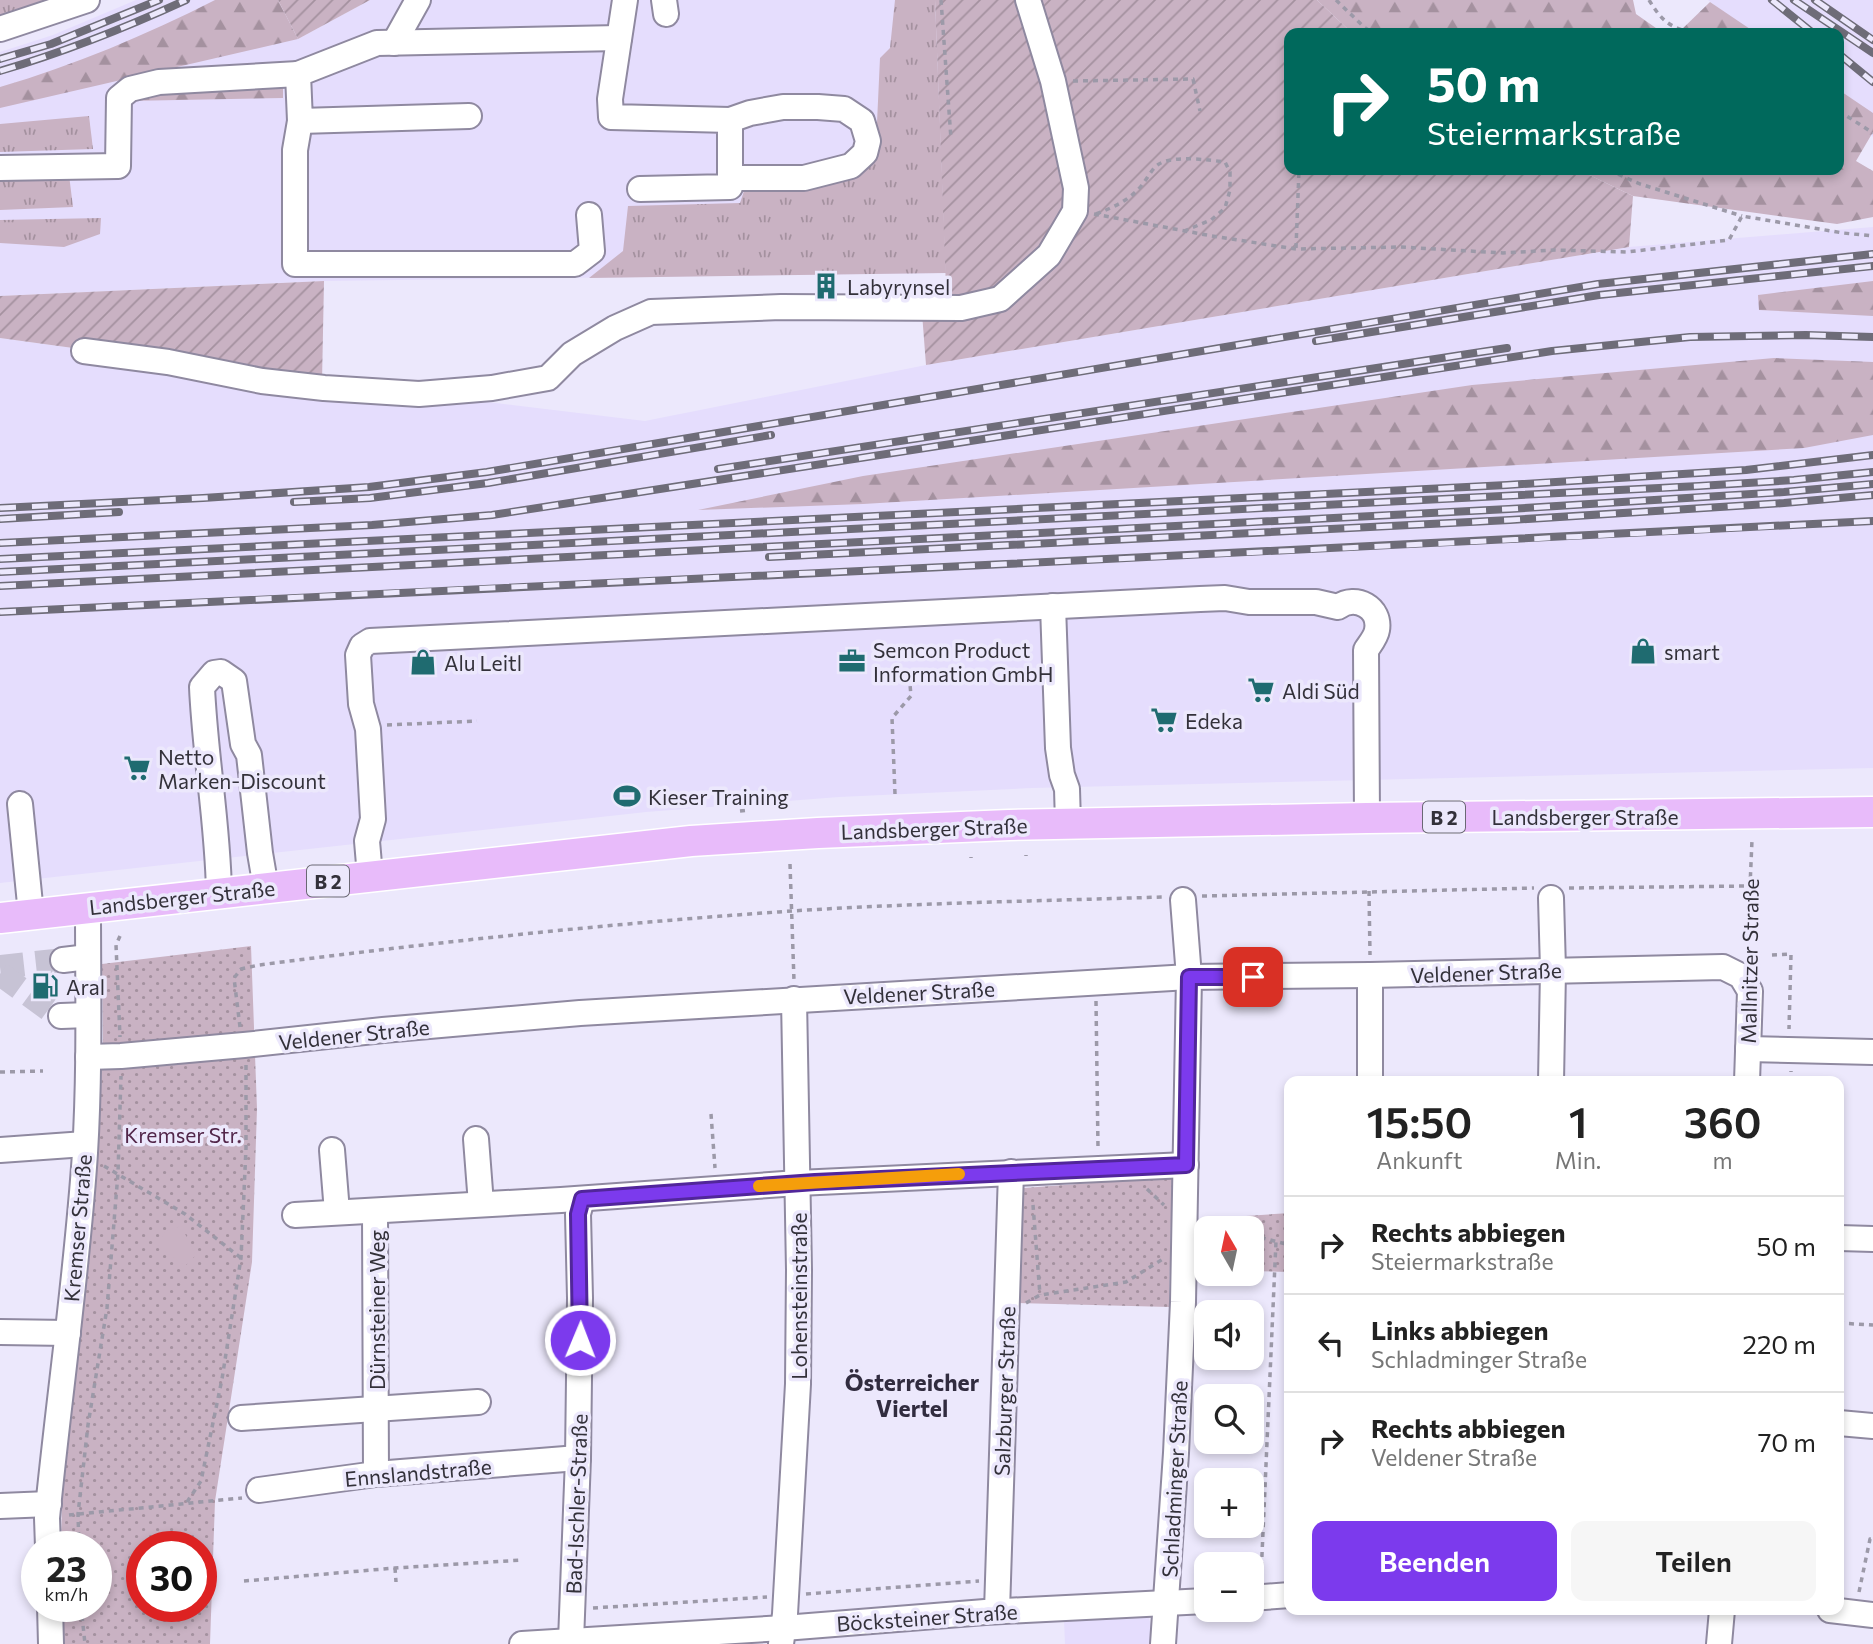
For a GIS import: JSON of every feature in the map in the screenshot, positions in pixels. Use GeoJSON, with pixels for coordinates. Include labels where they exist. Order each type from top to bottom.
{"type":"FeatureCollection","features":[{"type":"Feature","properties":{"kind":"main road","name":"Landsberger Straße"},"geometry":{"type":"LineString","coordinates":[[0,918],[691,841],[851,831],[1367,818],[1873,812]]}},
{"type":"Feature","properties":{"kind":"street"},"geometry":{"type":"LineString","coordinates":[[0,29],[87,0]]}},
{"type":"Feature","properties":{"kind":"street"},"geometry":{"type":"LineString","coordinates":[[394,43],[418,0]]}},
{"type":"Feature","properties":{"kind":"street"},"geometry":{"type":"LineString","coordinates":[[625,0],[610,99],[611,117],[730,120],[783,107],[818,107],[844,109],[862,121],[868,141],[865,153],[851,166],[804,178],[730,178]]}},
{"type":"Feature","properties":{"kind":"street"},"geometry":{"type":"LineString","coordinates":[[85,351],[168,362],[261,381],[419,394],[492,388],[548,378],[572,354],[615,328],[651,312],[781,307],[961,308],[1000,299],[1049,255],[1085,213],[1076,188],[1053,82],[1028,0]]}},
{"type":"Feature","properties":{"kind":"street"},"geometry":{"type":"LineString","coordinates":[[0,168],[118,166],[119,98],[130,89],[159,82],[298,74],[377,43],[619,38]]}},
{"type":"Feature","properties":{"kind":"street"},"geometry":{"type":"LineString","coordinates":[[298,74],[300,121],[295,150],[295,264],[575,264],[592,251],[589,215]]}},
{"type":"Feature","properties":{"kind":"street"},"geometry":{"type":"LineString","coordinates":[[300,121],[469,116]]}},
{"type":"Feature","properties":{"kind":"street"},"geometry":{"type":"LineString","coordinates":[[640,189],[730,187],[730,120]]}},
{"type":"Feature","properties":{"kind":"street"},"geometry":{"type":"LineString","coordinates":[[370,876],[367,841],[373,818],[368,725],[361,704],[358,655],[362,646],[370,641],[1226,598],[1249,602],[1316,602],[1338,607],[1351,601],[1358,602],[1365,605],[1375,617],[1377,627],[1376,634],[1366,650],[1367,818]]}},
{"type":"Feature","properties":{"kind":"street"},"geometry":{"type":"LineString","coordinates":[[1053,606],[1058,748],[1067,789],[1068,824]]}},
{"type":"Feature","properties":{"kind":"street"},"geometry":{"type":"LineString","coordinates":[[219,893],[219,859],[202,687],[214,673],[221,672],[234,681],[243,744],[249,755],[266,887]]}},
{"type":"Feature","properties":{"kind":"street"},"geometry":{"type":"LineString","coordinates":[[20,804],[31,914]]}},
{"type":"Feature","properties":{"kind":"street"},"geometry":{"type":"LineString","coordinates":[[1550,891],[1553,970],[1551,1076]]}},
{"type":"Feature","properties":{"kind":"street","name":"Schladminger Straße"},"geometry":{"type":"LineString","coordinates":[[1163,1644],[1184,1302],[1189,977],[1182,898]]}},
{"type":"Feature","properties":{"kind":"street","name":"Kremser Straße"},"geometry":{"type":"LineString","coordinates":[[48,1531],[85,1149],[88,908]]}},
{"type":"Feature","properties":{"kind":"street"},"geometry":{"type":"LineString","coordinates":[[62,960],[88,957]]}},
{"type":"Feature","properties":{"kind":"street","name":"Veldener Straße"},"geometry":{"type":"LineString","coordinates":[[88,1057],[580,1013],[1189,977],[1723,967],[1741,976],[1746,983]]}},
{"type":"Feature","properties":{"kind":"street"},"geometry":{"type":"LineString","coordinates":[[1370,975],[1370,1076]]}},
{"type":"Feature","properties":{"kind":"street","name":"Mallnitzer Straße"},"geometry":{"type":"LineString","coordinates":[[1746,983],[1750,991],[1747,1076]]}},
{"type":"Feature","properties":{"kind":"street","name":"Lohensteinstraße"},"geometry":{"type":"LineString","coordinates":[[783,1636],[799,1384],[794,999]]}},
{"type":"Feature","properties":{"kind":"street"},"geometry":{"type":"LineString","coordinates":[[61,1016],[88,1015]]}},
{"type":"Feature","properties":{"kind":"street"},"geometry":{"type":"LineString","coordinates":[[1748,1049],[1873,1052]]}},
{"type":"Feature","properties":{"kind":"street"},"geometry":{"type":"LineString","coordinates":[[476,1139],[481,1204]]}},
{"type":"Feature","properties":{"kind":"street"},"geometry":{"type":"LineString","coordinates":[[0,1150],[85,1149]]}},
{"type":"Feature","properties":{"kind":"street"},"geometry":{"type":"LineString","coordinates":[[332,1150],[337,1212]]}},
{"type":"Feature","properties":{"kind":"street"},"geometry":{"type":"LineString","coordinates":[[295,1215],[582,1199],[797,1183],[1186,1165]]}},
{"type":"Feature","properties":{"kind":"street","name":"Salzburger Straße"},"geometry":{"type":"LineString","coordinates":[[997,1611],[1011,1172]]}},
{"type":"Feature","properties":{"kind":"street","name":"Bad-Ischler-Straße"},"geometry":{"type":"LineString","coordinates":[[571,1641],[578,1458],[578,1214],[582,1199]]}},
{"type":"Feature","properties":{"kind":"street","name":"Dürnsteiner Weg"},"geometry":{"type":"LineString","coordinates":[[375,1212],[376,1475]]}},
{"type":"Feature","properties":{"kind":"street"},"geometry":{"type":"LineString","coordinates":[[1844,1238],[1873,1239]]}},
{"type":"Feature","properties":{"kind":"street"},"geometry":{"type":"LineString","coordinates":[[0,1332],[68,1333]]}},
{"type":"Feature","properties":{"kind":"street","name":"Dürnsteiner Weg"},"geometry":{"type":"LineString","coordinates":[[242,1418],[478,1402]]}},
{"type":"Feature","properties":{"kind":"street"},"geometry":{"type":"LineString","coordinates":[[1844,1423],[1873,1426]]}},
{"type":"Feature","properties":{"kind":"street","name":"Ennslandstraße"},"geometry":{"type":"LineString","coordinates":[[259,1490],[376,1475],[578,1458]]}},
{"type":"Feature","properties":{"kind":"street"},"geometry":{"type":"LineString","coordinates":[[0,1506],[48,1511]]}},
{"type":"Feature","properties":{"kind":"street"},"geometry":{"type":"LineString","coordinates":[[1264,1597],[1284,1595]]}},
{"type":"Feature","properties":{"kind":"street","name":"Böcksteiner Straße"},"geometry":{"type":"LineString","coordinates":[[522,1644],[783,1636],[997,1611],[1194,1602]]}},
{"type":"Feature","properties":{"kind":"street"},"geometry":{"type":"LineString","coordinates":[[1844,1609],[1865,1608]]}},
{"type":"Feature","properties":{"kind":"street"},"geometry":{"type":"LineString","coordinates":[[1719,1644],[1722,1615]]}},
{"type":"Feature","properties":{"kind":"street"},"geometry":{"type":"LineString","coordinates":[[50,1622],[51,1644]]}},
{"type":"Feature","properties":{"kind":"path"},"geometry":{"type":"LineString","coordinates":[[941,0],[951,139]]}},
{"type":"Feature","properties":{"kind":"path"},"geometry":{"type":"LineString","coordinates":[[1336,0],[1366,28]]}},
{"type":"Feature","properties":{"kind":"path"},"geometry":{"type":"LineString","coordinates":[[1650,0],[1661,18],[1677,28]]}},
{"type":"Feature","properties":{"kind":"path"},"geometry":{"type":"LineString","coordinates":[[1053,82],[1193,79],[1200,111]]}},
{"type":"Feature","properties":{"kind":"path"},"geometry":{"type":"LineString","coordinates":[[1844,114],[1873,133]]}},
{"type":"Feature","properties":{"kind":"path"},"geometry":{"type":"LineString","coordinates":[[1085,213],[1118,206],[1139,188],[1158,164],[1171,160],[1225,162],[1230,172],[1230,190],[1224,208],[1211,220],[1184,231]]}},
{"type":"Feature","properties":{"kind":"path"},"geometry":{"type":"LineString","coordinates":[[1296,249],[1299,175]]}},
{"type":"Feature","properties":{"kind":"path"},"geometry":{"type":"LineString","coordinates":[[1619,175],[1742,216],[1873,236]]}},
{"type":"Feature","properties":{"kind":"path"},"geometry":{"type":"LineString","coordinates":[[1085,213],[1296,249],[1401,247],[1503,253],[1555,250],[1627,252],[1729,240],[1742,216]]}},
{"type":"Feature","properties":{"kind":"path"},"geometry":{"type":"LineString","coordinates":[[895,794],[892,718],[911,696],[909,673]]}},
{"type":"Feature","properties":{"kind":"path"},"geometry":{"type":"LineString","coordinates":[[368,725],[477,721]]}},
{"type":"Feature","properties":{"kind":"path"},"geometry":{"type":"LineString","coordinates":[[740,811],[749,810]]}},
{"type":"Feature","properties":{"kind":"path","name":"Mallnitzer Straße"},"geometry":{"type":"LineString","coordinates":[[1746,983],[1752,840]]}},
{"type":"Feature","properties":{"kind":"path"},"geometry":{"type":"LineString","coordinates":[[790,864],[794,999]]}},
{"type":"Feature","properties":{"kind":"path"},"geometry":{"type":"LineString","coordinates":[[242,1034],[234,978],[241,968],[387,949],[572,930],[791,911],[1369,891],[1550,891],[1749,886]]}},
{"type":"Feature","properties":{"kind":"path"},"geometry":{"type":"LineString","coordinates":[[1369,891],[1370,975]]}},
{"type":"Feature","properties":{"kind":"path"},"geometry":{"type":"LineString","coordinates":[[79,1531],[88,1425],[107,1308],[118,1173],[121,1056],[116,945],[120,936]]}},
{"type":"Feature","properties":{"kind":"path"},"geometry":{"type":"LineString","coordinates":[[1772,955],[1791,954],[1789,1029]]}},
{"type":"Feature","properties":{"kind":"path"},"geometry":{"type":"LineString","coordinates":[[1095,982],[1099,1157]]}},
{"type":"Feature","properties":{"kind":"path"},"geometry":{"type":"LineString","coordinates":[[187,1502],[201,1481],[222,1379],[241,1258],[246,1148],[246,1064]]}},
{"type":"Feature","properties":{"kind":"path"},"geometry":{"type":"LineString","coordinates":[[0,1072],[43,1071]]}},
{"type":"Feature","properties":{"kind":"path"},"geometry":{"type":"LineString","coordinates":[[711,1114],[716,1189]]}},
{"type":"Feature","properties":{"kind":"path"},"geometry":{"type":"LineString","coordinates":[[85,1149],[118,1173],[185,1214],[241,1258]]}},
{"type":"Feature","properties":{"kind":"path"},"geometry":{"type":"LineString","coordinates":[[1137,1187],[1149,1190],[1167,1207]]}},
{"type":"Feature","properties":{"kind":"path"},"geometry":{"type":"LineString","coordinates":[[1032,1193],[1040,1295]]}},
{"type":"Feature","properties":{"kind":"path"},"geometry":{"type":"LineString","coordinates":[[1264,1238],[1284,1243]]}},
{"type":"Feature","properties":{"kind":"path"},"geometry":{"type":"LineString","coordinates":[[1259,1552],[1276,1241]]}},
{"type":"Feature","properties":{"kind":"path"},"geometry":{"type":"LineString","coordinates":[[1018,1306],[1040,1295],[1126,1282],[1167,1256]]}},
{"type":"Feature","properties":{"kind":"path"},"geometry":{"type":"LineString","coordinates":[[1844,1323],[1873,1325]]}},
{"type":"Feature","properties":{"kind":"path"},"geometry":{"type":"LineString","coordinates":[[48,1511],[78,1514],[251,1497],[259,1490]]}},
{"type":"Feature","properties":{"kind":"path"},"geometry":{"type":"LineString","coordinates":[[1865,1608],[1870,1539],[1873,1539]]}},
{"type":"Feature","properties":{"kind":"path"},"geometry":{"type":"LineString","coordinates":[[244,1581],[523,1560]]}},
{"type":"Feature","properties":{"kind":"path"},"geometry":{"type":"LineString","coordinates":[[395,1568],[396,1582]]}},
{"type":"Feature","properties":{"kind":"path"},"geometry":{"type":"LineString","coordinates":[[800,1595],[987,1580]]}},
{"type":"Feature","properties":{"kind":"path"},"geometry":{"type":"LineString","coordinates":[[581,1608],[771,1597]]}},
{"type":"Feature","properties":{"kind":"path"},"geometry":{"type":"LineString","coordinates":[[83,1622],[85,1644]]}},
{"type":"Feature","properties":{"kind":"shaded area"},"geometry":{"type":"Polygon","coordinates":[[[136,0],[278,0],[298,39],[370,0],[935,0],[946,273],[324,281],[0,296],[0,52],[53,35],[136,0]]]}},
{"type":"Feature","properties":{"kind":"shaded area"},"geometry":{"type":"Polygon","coordinates":[[[1708,0],[1873,0],[1873,137],[1844,113],[1844,28],[1742,28],[1708,0]]]}},
{"type":"Feature","properties":{"kind":"shaded area"},"geometry":{"type":"Polygon","coordinates":[[[1873,227],[1873,768],[1032,788],[839,797],[646,812],[0,883],[0,338],[322,382],[645,421],[926,365],[1629,247],[1873,227]]]}},
{"type":"Feature","properties":{"kind":"shaded area"},"geometry":{"type":"Polygon","coordinates":[[[1148,1615],[1153,1632],[1152,1644],[1065,1644],[1064,1620],[1148,1615]]]}},
{"type":"Feature","properties":{"kind":"green space"},"geometry":{"type":"Polygon","coordinates":[[[0,0],[69,0],[0,25],[0,0]]]}},
{"type":"Feature","properties":{"kind":"green space"},"geometry":{"type":"Polygon","coordinates":[[[215,0],[278,0],[298,39],[0,108],[0,87],[110,48],[215,0]]]}},
{"type":"Feature","properties":{"kind":"green space"},"geometry":{"type":"Polygon","coordinates":[[[278,0],[370,0],[298,39],[278,0]]]}},
{"type":"Feature","properties":{"kind":"green space"},"geometry":{"type":"Polygon","coordinates":[[[895,0],[935,0],[946,273],[589,278],[623,251],[628,206],[740,203],[747,182],[833,179],[867,168],[876,144],[880,58],[890,48],[895,0]]]}},
{"type":"Feature","properties":{"kind":"green space"},"geometry":{"type":"Polygon","coordinates":[[[935,0],[1317,0],[1347,28],[1284,28],[1284,175],[1589,175],[1633,196],[1629,247],[926,365],[922,313],[947,314],[935,0]]]}},
{"type":"Feature","properties":{"kind":"green space"},"geometry":{"type":"Polygon","coordinates":[[[1317,0],[1633,0],[1636,14],[1656,28],[1347,28],[1317,0]]]}},
{"type":"Feature","properties":{"kind":"green space"},"geometry":{"type":"Polygon","coordinates":[[[1710,2],[1749,28],[1683,28],[1710,2]]]}},
{"type":"Feature","properties":{"kind":"green space"},"geometry":{"type":"Polygon","coordinates":[[[283,85],[283,98],[127,101],[156,88],[283,85]]]}},
{"type":"Feature","properties":{"kind":"green space"},"geometry":{"type":"Polygon","coordinates":[[[1844,93],[1873,113],[1873,132],[1856,161],[1873,171],[1873,217],[1837,224],[1633,196],[1589,175],[1844,175],[1844,93]]]}},
{"type":"Feature","properties":{"kind":"green space"},"geometry":{"type":"Polygon","coordinates":[[[89,116],[93,149],[0,152],[0,124],[89,116]]]}},
{"type":"Feature","properties":{"kind":"green space"},"geometry":{"type":"Polygon","coordinates":[[[69,175],[73,207],[0,210],[0,177],[69,175]]]}},
{"type":"Feature","properties":{"kind":"green space"},"geometry":{"type":"Polygon","coordinates":[[[101,218],[100,234],[64,247],[0,243],[0,220],[101,218]]]}},
{"type":"Feature","properties":{"kind":"green space"},"geometry":{"type":"Polygon","coordinates":[[[324,281],[322,382],[0,338],[0,296],[324,281]]]}},
{"type":"Feature","properties":{"kind":"green space"},"geometry":{"type":"Polygon","coordinates":[[[1873,281],[1873,316],[1759,310],[1758,295],[1873,281]]]}},
{"type":"Feature","properties":{"kind":"green space"},"geometry":{"type":"Polygon","coordinates":[[[1774,358],[1873,362],[1873,435],[1804,448],[863,504],[698,510],[863,476],[1472,385],[1774,358]]]}},
{"type":"Feature","properties":{"kind":"green space","name":"Kremser Str."},"geometry":{"type":"Polygon","coordinates":[[[251,946],[257,1109],[252,1262],[215,1501],[214,1531],[126,1531],[126,1622],[211,1622],[210,1644],[60,1644],[61,1622],[112,1622],[112,1531],[61,1531],[62,1498],[99,1136],[103,1039],[102,964],[251,946]]]}},
{"type":"Feature","properties":{"kind":"green space"},"geometry":{"type":"Polygon","coordinates":[[[1172,1177],[1169,1307],[1017,1303],[1024,1188],[1172,1177]]]}},
{"type":"Feature","properties":{"kind":"green space"},"geometry":{"type":"Polygon","coordinates":[[[1284,1213],[1284,1272],[1264,1271],[1264,1216],[1246,1216],[1284,1213]]]}},
{"type":"Feature","properties":{"kind":"green space"},"geometry":{"type":"Polygon","coordinates":[[[181,1226],[196,1255],[185,1266],[158,1246],[165,1231],[181,1226]]]}},
{"type":"Feature","properties":{"kind":"tunnel"},"geometry":{"type":"LineString","coordinates":[[0,967],[63,960]]}},
{"type":"Feature","properties":{"kind":"tunnel"},"geometry":{"type":"LineString","coordinates":[[0,974],[61,1016]]}},
{"type":"Feature","properties":{"kind":"railway"},"geometry":{"type":"LineString","coordinates":[[0,59],[51,44],[159,0]]}},
{"type":"Feature","properties":{"kind":"railway"},"geometry":{"type":"LineString","coordinates":[[0,71],[94,39],[186,0]]}},
{"type":"Feature","properties":{"kind":"railway"},"geometry":{"type":"LineString","coordinates":[[1772,0],[1807,28]]}},
{"type":"Feature","properties":{"kind":"railway"},"geometry":{"type":"LineString","coordinates":[[1794,0],[1836,28]]}},
{"type":"Feature","properties":{"kind":"railway"},"geometry":{"type":"LineString","coordinates":[[1815,0],[1873,40]]}},
{"type":"Feature","properties":{"kind":"railway"},"geometry":{"type":"LineString","coordinates":[[1844,34],[1873,53]]}},
{"type":"Feature","properties":{"kind":"railway"},"geometry":{"type":"LineString","coordinates":[[1844,58],[1873,82]]}},
{"type":"Feature","properties":{"kind":"railway"},"geometry":{"type":"LineString","coordinates":[[0,508],[369,487],[487,472],[1598,284],[1873,254]]}},
{"type":"Feature","properties":{"kind":"railway"},"geometry":{"type":"LineString","coordinates":[[1316,341],[1599,295],[1873,266]]}},
{"type":"Feature","properties":{"kind":"railway"},"geometry":{"type":"LineString","coordinates":[[0,543],[372,525],[492,515],[1552,351],[1690,337],[1873,337]]}},
{"type":"Feature","properties":{"kind":"railway"},"geometry":{"type":"LineString","coordinates":[[718,469],[1507,348]]}},
{"type":"Feature","properties":{"kind":"railway"},"geometry":{"type":"LineString","coordinates":[[294,502],[370,498],[488,483],[771,435]]}},
{"type":"Feature","properties":{"kind":"railway"},"geometry":{"type":"LineString","coordinates":[[0,559],[1507,485],[1746,470],[1873,455]]}},
{"type":"Feature","properties":{"kind":"railway"},"geometry":{"type":"LineString","coordinates":[[0,572],[1699,486],[1873,472]]}},
{"type":"Feature","properties":{"kind":"railway"},"geometry":{"type":"LineString","coordinates":[[0,586],[1509,509],[1873,484]]}},
{"type":"Feature","properties":{"kind":"railway"},"geometry":{"type":"LineString","coordinates":[[769,557],[1510,520],[1873,495]]}},
{"type":"Feature","properties":{"kind":"railway"},"geometry":{"type":"LineString","coordinates":[[0,519],[119,512]]}},
{"type":"Feature","properties":{"kind":"railway"},"geometry":{"type":"LineString","coordinates":[[0,612],[1873,521]]}},
{"type":"Feature","properties":{"kind":"slow traffic"},"geometry":{"type":"LineString","coordinates":[[759,1186],[959,1174]]}},
{"type":"Feature","properties":{"kind":"place","name":"Labyrynsel"},"geometry":{"type":"Point","coordinates":[826,286]}},
{"type":"Feature","properties":{"kind":"place","name":"smart"},"geometry":{"type":"Point","coordinates":[1643,651]}},
{"type":"Feature","properties":{"kind":"place","name":"Semcon Product Information GmbH"},"geometry":{"type":"Point","coordinates":[852,661]}},
{"type":"Feature","properties":{"kind":"place","name":"Alu Leitl"},"geometry":{"type":"Point","coordinates":[423,662]}},
{"type":"Feature","properties":{"kind":"place","name":"Aldi Süd"},"geometry":{"type":"Point","coordinates":[1261,690]}},
{"type":"Feature","properties":{"kind":"place","name":"Edeka"},"geometry":{"type":"Point","coordinates":[1164,720]}},
{"type":"Feature","properties":{"kind":"place","name":"Netto Marken-Discount"},"geometry":{"type":"Point","coordinates":[137,768]}},
{"type":"Feature","properties":{"kind":"place","name":"Kieser Training"},"geometry":{"type":"Point","coordinates":[627,796]}},
{"type":"Feature","properties":{"kind":"place","name":"Aral"},"geometry":{"type":"Point","coordinates":[45,986]}},
{"type":"Feature","properties":{"kind":"district","name":"Österreicher Viertel"},"geometry":{"type":"Point","coordinates":[912,1395]}},
{"type":"Feature","properties":{"kind":"route"},"geometry":{"type":"LineString","coordinates":[[580,1340],[578,1214],[582,1199],[815,1182],[1186,1165],[1189,977],[1253,977]]}}]}
